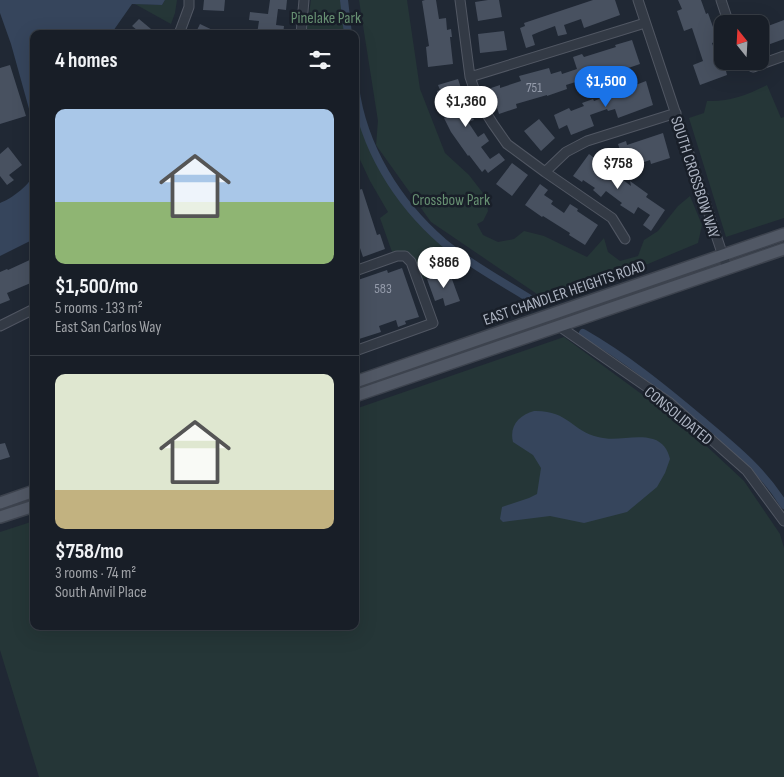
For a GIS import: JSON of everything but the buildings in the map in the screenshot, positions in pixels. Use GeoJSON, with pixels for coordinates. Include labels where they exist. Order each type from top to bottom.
{"type":"FeatureCollection","features":[{"type":"Feature","properties":{"kind":"main road","name":"EAST CHANDLER HEIGHTS ROAD"},"geometry":{"type":"LineString","coordinates":[[359,381],[784,234]]}},
{"type":"Feature","properties":{"kind":"main road","name":"EAST CHANDLER HEIGHTS ROAD"},"geometry":{"type":"LineString","coordinates":[[359,395],[784,249]]}},
{"type":"Feature","properties":{"kind":"main road"},"geometry":{"type":"LineString","coordinates":[[601,296],[606,310]]}},
{"type":"Feature","properties":{"kind":"main road"},"geometry":{"type":"LineString","coordinates":[[566,309],[579,319]]}},
{"type":"Feature","properties":{"kind":"main road"},"geometry":{"type":"LineString","coordinates":[[543,317],[559,326]]}},
{"type":"Feature","properties":{"kind":"main road"},"geometry":{"type":"LineString","coordinates":[[0,503],[30,492]]}},
{"type":"Feature","properties":{"kind":"main road"},"geometry":{"type":"LineString","coordinates":[[0,518],[30,507]]}},
{"type":"Feature","properties":{"kind":"street"},"geometry":{"type":"LineString","coordinates":[[180,30],[189,7],[188,0]]}},
{"type":"Feature","properties":{"kind":"street"},"geometry":{"type":"LineString","coordinates":[[301,30],[304,0]]}},
{"type":"Feature","properties":{"kind":"street"},"geometry":{"type":"LineString","coordinates":[[460,0],[470,77],[478,100],[492,124],[507,144],[612,218],[625,239]]}},
{"type":"Feature","properties":{"kind":"street","name":"SOUTH CROSSBOW WAY"},"geometry":{"type":"LineString","coordinates":[[638,0],[727,268]]}},
{"type":"Feature","properties":{"kind":"street"},"geometry":{"type":"LineString","coordinates":[[721,0],[726,15]]}},
{"type":"Feature","properties":{"kind":"street"},"geometry":{"type":"LineString","coordinates":[[470,77],[645,23]]}},
{"type":"Feature","properties":{"kind":"street"},"geometry":{"type":"LineString","coordinates":[[769,61],[784,56]]}},
{"type":"Feature","properties":{"kind":"street"},"geometry":{"type":"LineString","coordinates":[[545,172],[566,152],[587,141],[676,113]]}},
{"type":"Feature","properties":{"kind":"street"},"geometry":{"type":"LineString","coordinates":[[359,270],[397,256],[405,256],[410,262],[432,323],[359,350]]}},
{"type":"Feature","properties":{"kind":"street"},"geometry":{"type":"LineString","coordinates":[[0,326],[30,311]]}},
{"type":"Feature","properties":{"kind":"street","name":"CONSOLIDATED"},"geometry":{"type":"LineString","coordinates":[[559,326],[677,409],[747,471],[784,521]]}},
{"type":"Feature","properties":{"kind":"green space"},"geometry":{"type":"Polygon","coordinates":[[[165,0],[177,0],[171,24],[135,4],[162,5],[165,0]]]}},
{"type":"Feature","properties":{"kind":"green space","name":"Pinelake Park"},"geometry":{"type":"Polygon","coordinates":[[[311,0],[342,0],[346,30],[307,30],[311,0]]]}},
{"type":"Feature","properties":{"kind":"green space","name":"Crossbow Park"},"geometry":{"type":"Polygon","coordinates":[[[359,0],[407,0],[420,89],[445,153],[469,175],[486,197],[488,211],[483,221],[477,224],[483,235],[498,242],[514,239],[524,231],[544,236],[587,257],[604,238],[608,252],[620,261],[638,256],[644,240],[658,231],[678,206],[690,196],[702,225],[698,243],[593,287],[537,294],[431,222],[376,145],[378,121],[359,0]]]}},
{"type":"Feature","properties":{"kind":"green space"},"geometry":{"type":"Polygon","coordinates":[[[767,85],[781,118],[784,117],[784,218],[726,237],[689,118],[704,113],[707,101],[738,97],[767,85]]]}},
{"type":"Feature","properties":{"kind":"green space"},"geometry":{"type":"Polygon","coordinates":[[[359,119],[369,147],[396,191],[429,230],[466,261],[423,279],[414,258],[410,254],[406,252],[392,252],[380,218],[388,212],[359,158],[359,119]]]}},
{"type":"Feature","properties":{"kind":"green space"},"geometry":{"type":"Polygon","coordinates":[[[564,337],[685,426],[744,481],[780,534],[784,548],[784,777],[39,777],[0,650],[0,532],[30,522],[30,630],[359,630],[359,408],[564,337]]]}},
{"type":"Feature","properties":{"kind":"water"},"geometry":{"type":"Polygon","coordinates":[[[0,0],[165,0],[162,5],[132,4],[114,30],[30,30],[30,112],[11,44],[0,13],[0,0]]]}},
{"type":"Feature","properties":{"kind":"water"},"geometry":{"type":"Polygon","coordinates":[[[30,180],[30,241],[0,256],[0,203],[10,198],[30,180]]]}},
{"type":"Feature","properties":{"kind":"water"},"geometry":{"type":"Polygon","coordinates":[[[534,411],[555,414],[589,434],[598,437],[612,439],[639,437],[657,440],[668,452],[670,459],[665,473],[657,487],[627,512],[584,523],[550,516],[503,522],[500,519],[502,507],[537,494],[541,468],[533,455],[513,442],[512,436],[516,422],[524,415],[534,411]]]}},
{"type":"Feature","properties":{"kind":"waterway"},"geometry":{"type":"LineString","coordinates":[[344,0],[348,30]]}},
{"type":"Feature","properties":{"kind":"waterway"},"geometry":{"type":"LineString","coordinates":[[359,109],[374,152],[385,172],[397,191],[426,226],[454,251],[538,304]]}},
{"type":"Feature","properties":{"kind":"waterway"},"geometry":{"type":"LineString","coordinates":[[583,333],[643,373],[723,438],[756,469],[784,505]]}}]}
